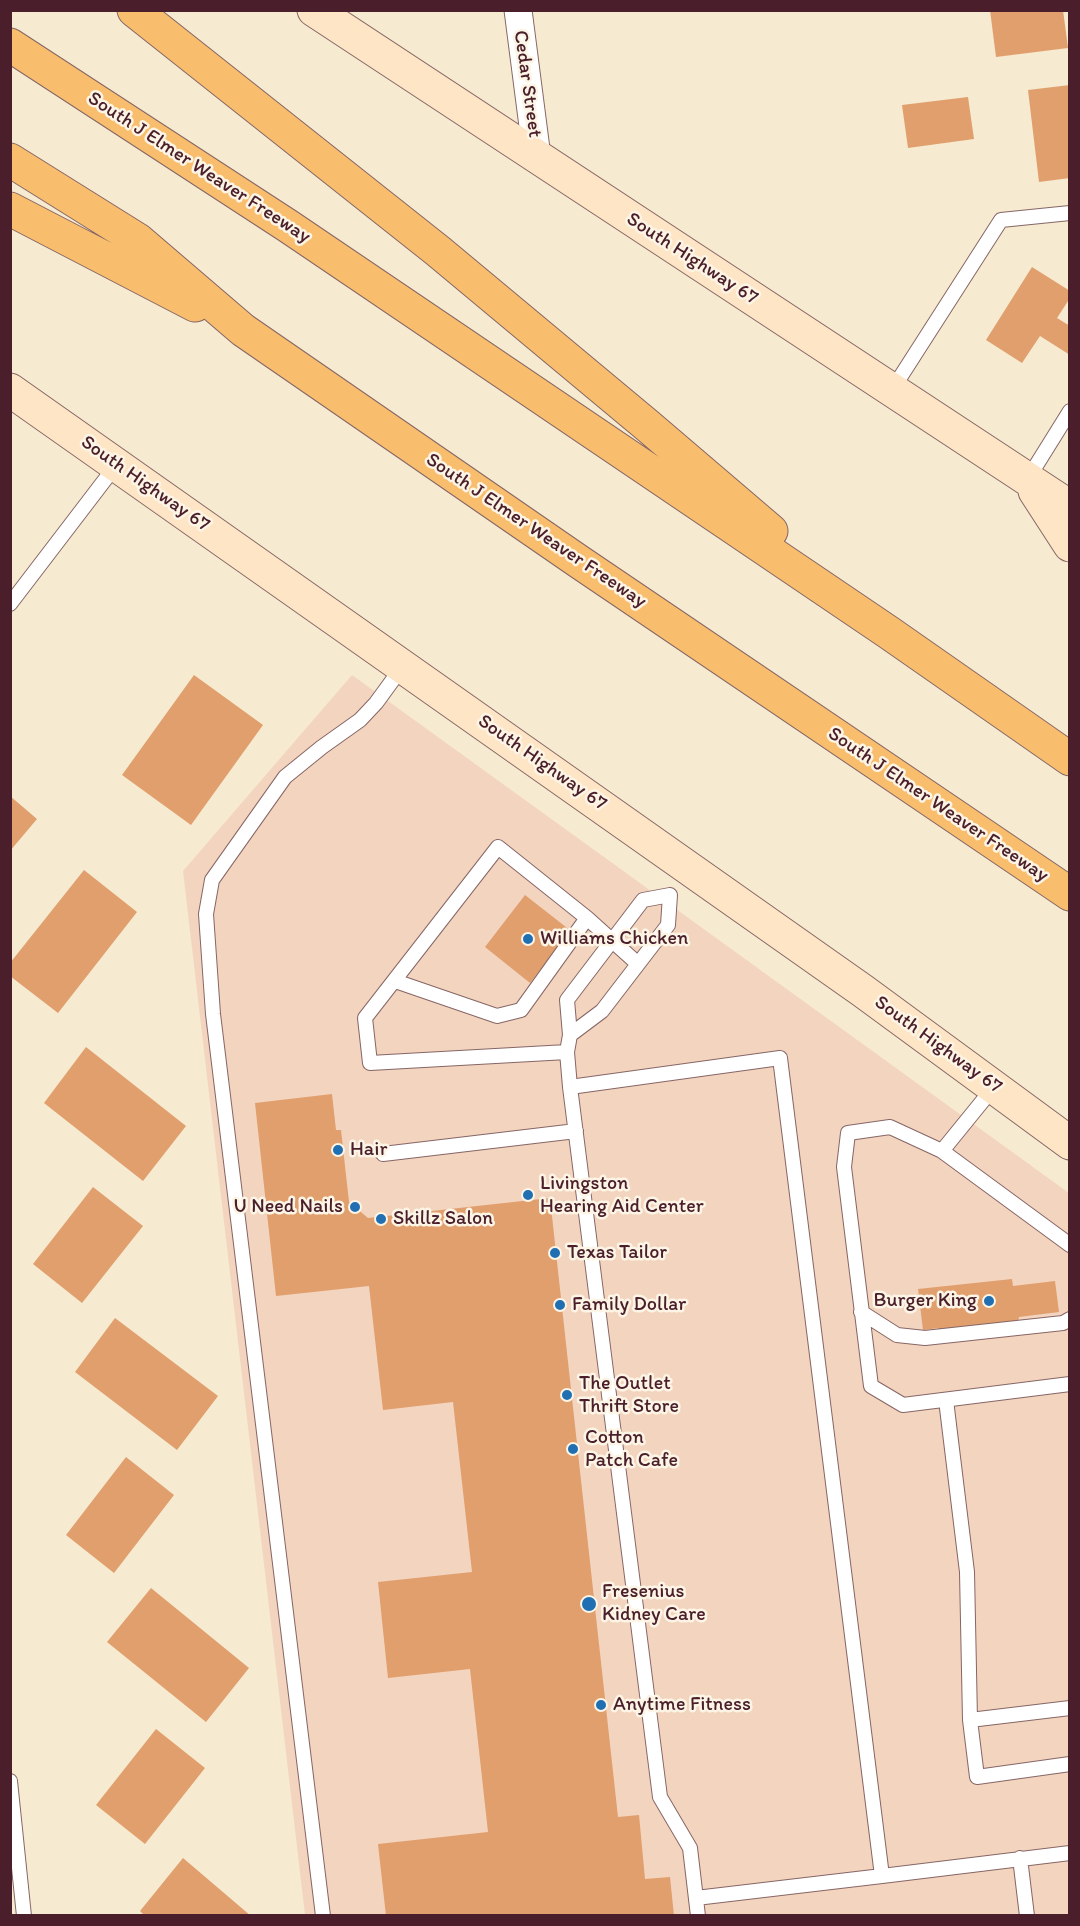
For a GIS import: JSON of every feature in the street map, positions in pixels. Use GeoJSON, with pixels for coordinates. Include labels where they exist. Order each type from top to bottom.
{"type":"FeatureCollection","features":[{"type":"Feature","properties":{"kind":"highway"},"geometry":{"type":"LineString","coordinates":[[134,10],[438,251],[648,426],[888,632]]}},
{"type":"Feature","properties":{"kind":"highway","name":"South J Elmer Weaver Freeway"},"geometry":{"type":"LineString","coordinates":[[10,45],[288,226],[888,632],[1070,759]]}},
{"type":"Feature","properties":{"kind":"highway","name":"South J Elmer Weaver Freeway"},"geometry":{"type":"LineString","coordinates":[[10,160],[138,240],[243,330],[568,554],[1070,894]]}},
{"type":"Feature","properties":{"kind":"highway"},"geometry":{"type":"LineString","coordinates":[[10,209],[243,330]]}},
{"type":"Feature","properties":{"kind":"main road","name":"South Highway 67"},"geometry":{"type":"LineString","coordinates":[[314,10],[1070,507]]}},
{"type":"Feature","properties":{"kind":"main road","name":"South Highway 67"},"geometry":{"type":"LineString","coordinates":[[10,390],[403,665],[680,882],[863,991],[1070,1143]]}},
{"type":"Feature","properties":{"kind":"main road"},"geometry":{"type":"LineString","coordinates":[[1027,480],[1070,545]]}},
{"type":"Feature","properties":{"kind":"main road"},"geometry":{"type":"LineString","coordinates":[[1031,1114],[1070,1112]]}},
{"type":"Feature","properties":{"kind":"street","name":"Cedar Street"},"geometry":{"type":"LineString","coordinates":[[518,10],[537,157]]}},
{"type":"Feature","properties":{"kind":"lane"},"geometry":{"type":"LineString","coordinates":[[892,390],[1001,220],[1070,213]]}},
{"type":"Feature","properties":{"kind":"lane"},"geometry":{"type":"LineString","coordinates":[[1027,480],[1070,411]]}},
{"type":"Feature","properties":{"kind":"lane"},"geometry":{"type":"LineString","coordinates":[[10,604],[117,464]]}},
{"type":"Feature","properties":{"kind":"lane"},"geometry":{"type":"LineString","coordinates":[[323,1916],[213,1014],[206,914],[212,880],[285,777],[360,720],[376,703],[403,665]]}},
{"type":"Feature","properties":{"kind":"lane"},"geometry":{"type":"LineString","coordinates":[[567,1052],[370,1063],[365,1018],[498,847],[587,918],[638,964]]}},
{"type":"Feature","properties":{"kind":"lane"},"geometry":{"type":"LineString","coordinates":[[680,882],[643,900],[567,1000],[570,1035],[567,1052],[660,1797],[690,1848],[698,1916]]}},
{"type":"Feature","properties":{"kind":"lane"},"geometry":{"type":"LineString","coordinates":[[570,1035],[602,1011],[668,925],[680,882]]}},
{"type":"Feature","properties":{"kind":"lane"},"geometry":{"type":"LineString","coordinates":[[395,981],[497,1016],[521,1010],[587,918]]}},
{"type":"Feature","properties":{"kind":"lane"},"geometry":{"type":"LineString","coordinates":[[570,1087],[780,1058],[882,1876]]}},
{"type":"Feature","properties":{"kind":"lane"},"geometry":{"type":"LineString","coordinates":[[942,1150],[994,1087]]}},
{"type":"Feature","properties":{"kind":"lane"},"geometry":{"type":"LineString","coordinates":[[1070,1245],[942,1150],[890,1126],[848,1133],[844,1167],[870,1386],[903,1405],[1070,1384]]}},
{"type":"Feature","properties":{"kind":"lane"},"geometry":{"type":"LineString","coordinates":[[382,1154],[576,1131]]}},
{"type":"Feature","properties":{"kind":"lane"},"geometry":{"type":"LineString","coordinates":[[861,1312],[897,1335],[925,1338],[1063,1323],[1070,1319]]}},
{"type":"Feature","properties":{"kind":"lane"},"geometry":{"type":"LineString","coordinates":[[946,1400],[967,1572],[970,1720],[977,1777],[1070,1764]]}},
{"type":"Feature","properties":{"kind":"lane"},"geometry":{"type":"LineString","coordinates":[[970,1720],[1070,1708]]}},
{"type":"Feature","properties":{"kind":"lane"},"geometry":{"type":"LineString","coordinates":[[10,1781],[24,1916]]}},
{"type":"Feature","properties":{"kind":"lane"},"geometry":{"type":"LineString","coordinates":[[696,1898],[1070,1853]]}},
{"type":"Feature","properties":{"kind":"lane"},"geometry":{"type":"LineString","coordinates":[[1020,1858],[1028,1916]]}},
{"type":"Feature","properties":{"kind":"shaded area"},"geometry":{"type":"Polygon","coordinates":[[[352,675],[1069,1193],[1069,1915],[305,1915],[183,871],[352,675]]]}},
{"type":"Feature","properties":{"kind":"building"},"geometry":{"type":"Polygon","coordinates":[[[990,10],[1063,10],[1068,48],[996,57],[990,10]]]}},
{"type":"Feature","properties":{"kind":"building"},"geometry":{"type":"Polygon","coordinates":[[[1070,85],[1070,178],[1039,182],[1028,90],[1070,85]]]}},
{"type":"Feature","properties":{"kind":"building"},"geometry":{"type":"Polygon","coordinates":[[[968,97],[974,139],[908,148],[902,105],[968,97]]]}},
{"type":"Feature","properties":{"kind":"building"},"geometry":{"type":"Polygon","coordinates":[[[1032,267],[1070,291],[1070,298],[1057,318],[1070,326],[1070,355],[1040,336],[1022,363],[986,340],[1032,267]]]}},
{"type":"Feature","properties":{"kind":"building"},"geometry":{"type":"Polygon","coordinates":[[[194,675],[263,725],[191,825],[122,775],[194,675]]]}},
{"type":"Feature","properties":{"kind":"building"},"geometry":{"type":"Polygon","coordinates":[[[10,796],[37,819],[10,851],[10,796]]]}},
{"type":"Feature","properties":{"kind":"building"},"geometry":{"type":"Polygon","coordinates":[[[84,870],[137,912],[58,1013],[10,976],[10,963],[84,870]]]}},
{"type":"Feature","properties":{"kind":"building","name":"Williams Chicken"},"geometry":{"type":"Polygon","coordinates":[[[525,895],[571,931],[530,983],[485,947],[525,895]]]}},
{"type":"Feature","properties":{"kind":"building"},"geometry":{"type":"Polygon","coordinates":[[[86,1047],[186,1126],[143,1181],[44,1103],[86,1047]]]}},
{"type":"Feature","properties":{"kind":"building"},"geometry":{"type":"Polygon","coordinates":[[[332,1094],[336,1130],[341,1130],[349,1202],[368,1218],[550,1198],[618,1817],[639,1815],[645,1879],[670,1877],[674,1916],[386,1916],[378,1844],[488,1832],[470,1669],[388,1678],[378,1582],[472,1572],[453,1402],[383,1410],[369,1286],[276,1296],[255,1103],[332,1094]]]}},
{"type":"Feature","properties":{"kind":"building"},"geometry":{"type":"Polygon","coordinates":[[[93,1187],[143,1226],[82,1303],[33,1264],[93,1187]]]}},
{"type":"Feature","properties":{"kind":"building","name":"Burger King"},"geometry":{"type":"Polygon","coordinates":[[[1012,1279],[1013,1286],[1055,1281],[1059,1312],[1019,1317],[1018,1322],[938,1331],[938,1328],[923,1330],[918,1289],[1012,1279]]]}},
{"type":"Feature","properties":{"kind":"building"},"geometry":{"type":"Polygon","coordinates":[[[115,1318],[218,1396],[177,1450],[75,1372],[115,1318]]]}},
{"type":"Feature","properties":{"kind":"building"},"geometry":{"type":"Polygon","coordinates":[[[126,1457],[174,1495],[114,1573],[66,1535],[126,1457]]]}},
{"type":"Feature","properties":{"kind":"building"},"geometry":{"type":"Polygon","coordinates":[[[151,1588],[249,1668],[206,1722],[107,1642],[151,1588]]]}},
{"type":"Feature","properties":{"kind":"building"},"geometry":{"type":"Polygon","coordinates":[[[156,1729],[205,1768],[145,1844],[96,1805],[156,1729]]]}},
{"type":"Feature","properties":{"kind":"building"},"geometry":{"type":"Polygon","coordinates":[[[183,1858],[251,1916],[145,1916],[140,1911],[183,1858]]]}},
{"type":"Feature","properties":{"kind":"place","name":"Williams Chicken"},"geometry":{"type":"Point","coordinates":[528,939]}},
{"type":"Feature","properties":{"kind":"place","name":"Hair"},"geometry":{"type":"Point","coordinates":[338,1150]}},
{"type":"Feature","properties":{"kind":"place","name":"Livingston Hearing Aid Center"},"geometry":{"type":"Point","coordinates":[528,1195]}},
{"type":"Feature","properties":{"kind":"place","name":"U Need Nails"},"geometry":{"type":"Point","coordinates":[355,1207]}},
{"type":"Feature","properties":{"kind":"place","name":"Skillz Salon"},"geometry":{"type":"Point","coordinates":[381,1219]}},
{"type":"Feature","properties":{"kind":"place","name":"Texas Tailor"},"geometry":{"type":"Point","coordinates":[555,1253]}},
{"type":"Feature","properties":{"kind":"place","name":"Burger King"},"geometry":{"type":"Point","coordinates":[989,1301]}},
{"type":"Feature","properties":{"kind":"place","name":"Family Dollar"},"geometry":{"type":"Point","coordinates":[560,1305]}},
{"type":"Feature","properties":{"kind":"place","name":"The Outlet Thrift Store"},"geometry":{"type":"Point","coordinates":[567,1395]}},
{"type":"Feature","properties":{"kind":"place","name":"Cotton Patch Cafe"},"geometry":{"type":"Point","coordinates":[573,1449]}},
{"type":"Feature","properties":{"kind":"place","name":"Fresenius Kidney Care"},"geometry":{"type":"Point","coordinates":[589,1604]}},
{"type":"Feature","properties":{"kind":"place","name":"Anytime Fitness"},"geometry":{"type":"Point","coordinates":[601,1705]}}]}
